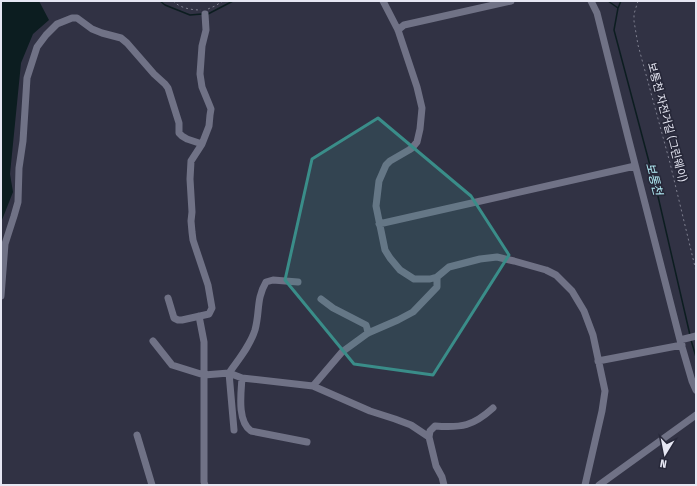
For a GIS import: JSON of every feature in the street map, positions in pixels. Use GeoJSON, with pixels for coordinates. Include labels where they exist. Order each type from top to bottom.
{"type":"FeatureCollection","features":[{"type":"Feature","properties":{"kind":"lane"},"geometry":{"type":"LineString","coordinates":[[384,1],[398,30],[422,105],[419,135],[416,142],[412,148],[386,165],[379,181],[376,206],[385,250],[400,270],[414,279],[430,279],[437,277],[449,267],[480,259],[497,257],[546,270],[556,275],[572,291],[584,311],[593,335],[605,391],[602,411],[584,485]]}},
{"type":"Feature","properties":{"kind":"lane"},"geometry":{"type":"LineString","coordinates":[[398,30],[404,25],[511,1]]}},
{"type":"Feature","properties":{"kind":"lane"},"geometry":{"type":"LineString","coordinates":[[591,1],[597,13],[635,166],[688,339],[692,380],[696,390]]}},
{"type":"Feature","properties":{"kind":"lane"},"geometry":{"type":"LineString","coordinates":[[168,298],[174,318],[178,320],[209,314],[212,308],[208,285],[193,240],[190,179],[192,161],[202,144],[209,126],[210,109],[202,87],[200,74],[202,46],[206,30],[205,14]]}},
{"type":"Feature","properties":{"kind":"lane"},"geometry":{"type":"LineString","coordinates":[[1,296],[5,244],[18,202],[19,168],[23,141],[27,78],[37,47],[57,24],[72,18],[77,18],[92,29],[121,38],[168,88],[179,123],[179,133],[187,139],[202,144]]}},
{"type":"Feature","properties":{"kind":"lane"},"geometry":{"type":"LineString","coordinates":[[379,224],[635,166]]}},
{"type":"Feature","properties":{"kind":"lane"},"geometry":{"type":"LineString","coordinates":[[313,386],[342,352],[368,333],[413,312],[437,287],[437,277]]}},
{"type":"Feature","properties":{"kind":"lane"},"geometry":{"type":"LineString","coordinates":[[234,430],[229,373],[247,347],[255,330],[259,298],[262,289],[266,282],[273,280],[298,282]]}},
{"type":"Feature","properties":{"kind":"lane"},"geometry":{"type":"LineString","coordinates":[[321,299],[333,308],[366,325],[368,328],[368,333]]}},
{"type":"Feature","properties":{"kind":"lane"},"geometry":{"type":"LineString","coordinates":[[199,316],[204,342],[205,485]]}},
{"type":"Feature","properties":{"kind":"lane"},"geometry":{"type":"LineString","coordinates":[[598,361],[688,339]]}},
{"type":"Feature","properties":{"kind":"lane"},"geometry":{"type":"LineString","coordinates":[[153,341],[172,365],[204,375],[229,373],[242,378],[313,386],[370,411],[395,418],[411,425],[429,437]]}},
{"type":"Feature","properties":{"kind":"lane"},"geometry":{"type":"LineString","coordinates":[[242,378],[241,404],[243,421],[247,429],[307,442]]}},
{"type":"Feature","properties":{"kind":"lane"},"geometry":{"type":"LineString","coordinates":[[444,485],[442,477],[436,466],[429,437],[430,430],[435,426],[452,427],[469,424],[482,418],[493,408]]}},
{"type":"Feature","properties":{"kind":"lane"},"geometry":{"type":"LineString","coordinates":[[599,485],[696,415]]}},
{"type":"Feature","properties":{"kind":"lane"},"geometry":{"type":"LineString","coordinates":[[137,435],[152,485]]}},
{"type":"Feature","properties":{"kind":"path"},"geometry":{"type":"LineString","coordinates":[[172,1],[186,8],[204,10],[223,1]]}},
{"type":"Feature","properties":{"kind":"path","name":"보통천 자전거길 (그린웨이)"},"geometry":{"type":"LineString","coordinates":[[638,1],[634,14],[638,45],[670,163],[696,271]]}},
{"type":"Feature","properties":{"kind":"highlighted area"},"geometry":{"type":"Polygon","coordinates":[[[378,118],[471,196],[509,255],[433,375],[354,364],[285,280],[312,159],[378,118]]]}},
{"type":"Feature","properties":{"kind":"shaded area"},"geometry":{"type":"Polygon","coordinates":[[[1,1],[39,1],[49,20],[33,34],[21,63],[10,174],[13,192],[1,225],[1,1]]]}},
{"type":"Feature","properties":{"kind":"waterway"},"geometry":{"type":"LineString","coordinates":[[160,1],[165,5],[190,15],[202,14]]}},
{"type":"Feature","properties":{"kind":"waterway"},"geometry":{"type":"LineString","coordinates":[[208,14],[233,1]]}},
{"type":"Feature","properties":{"kind":"waterway"},"geometry":{"type":"LineString","coordinates":[[608,1],[618,8]]}},
{"type":"Feature","properties":{"kind":"waterway","name":"보통천"},"geometry":{"type":"LineString","coordinates":[[621,1],[618,8],[614,30],[657,192],[690,335]]}},
{"type":"Feature","properties":{"kind":"waterway","name":"보통천"},"geometry":{"type":"LineString","coordinates":[[691,340],[696,357]]}}]}
